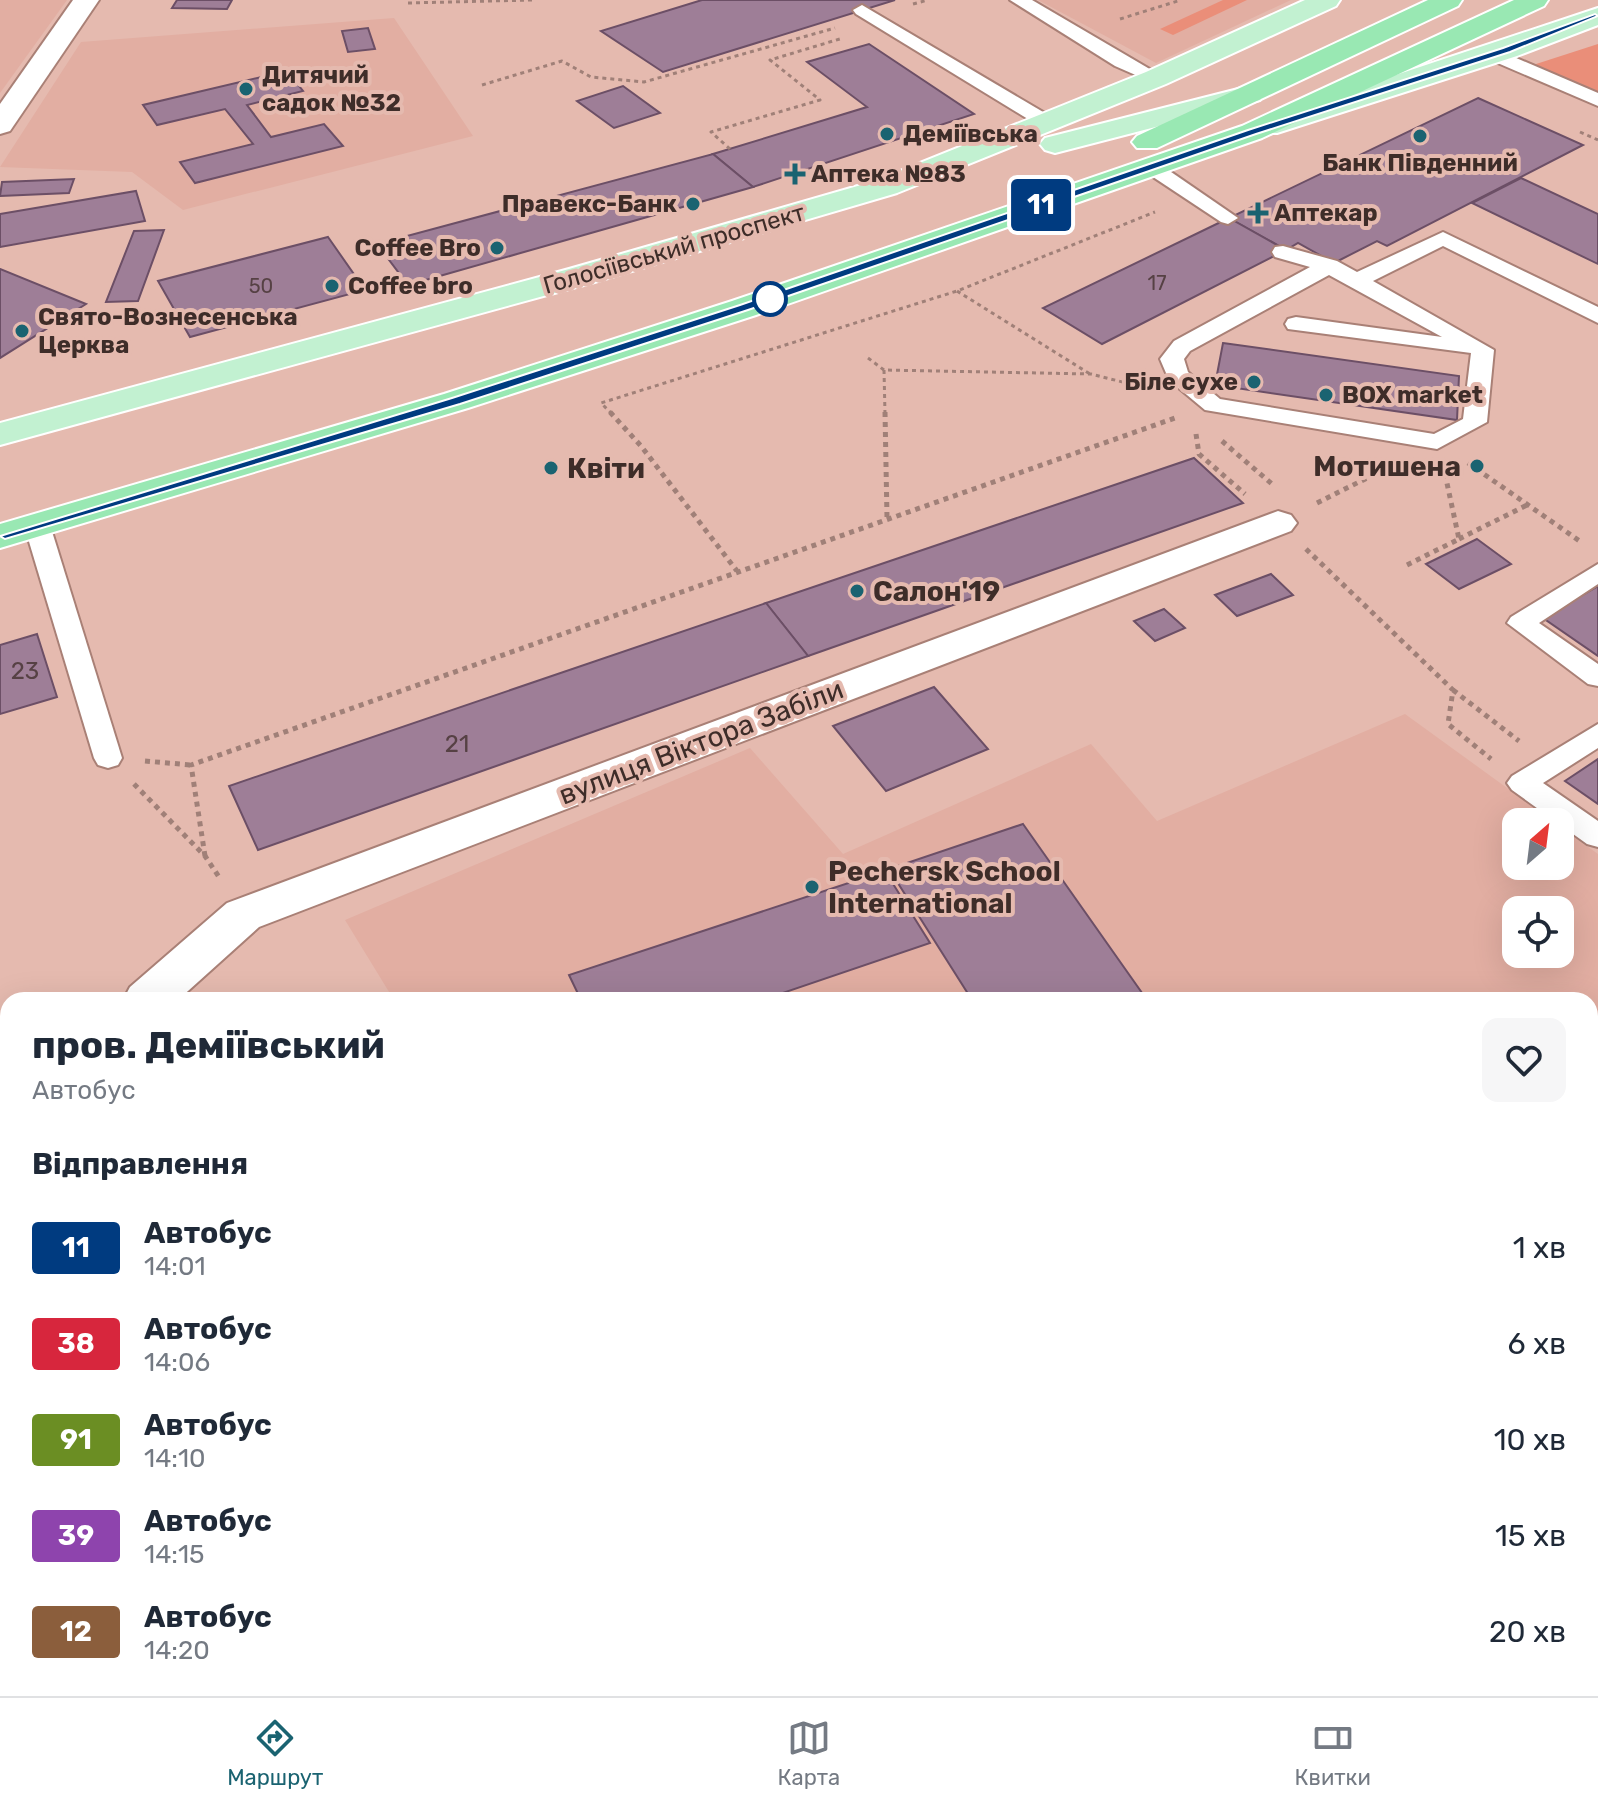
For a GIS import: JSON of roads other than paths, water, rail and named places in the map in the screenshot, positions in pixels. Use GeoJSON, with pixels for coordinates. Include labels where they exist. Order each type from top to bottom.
{"type":"FeatureCollection","features":[{"type":"Feature","properties":{"kind":"highway"},"geometry":{"type":"LineString","coordinates":[[905,253],[1449,0]]}},
{"type":"Feature","properties":{"kind":"highway"},"geometry":{"type":"LineString","coordinates":[[0,536],[456,401],[905,253],[1252,132],[1524,6]]}},
{"type":"Feature","properties":{"kind":"main road","name":"Голосіївський проспект"},"geometry":{"type":"LineString","coordinates":[[0,434],[580,276],[886,187],[1156,78],[1327,0]]}},
{"type":"Feature","properties":{"kind":"main road"},"geometry":{"type":"LineString","coordinates":[[1252,132],[1493,54],[1598,16]]}},
{"type":"Feature","properties":{"kind":"main road"},"geometry":{"type":"LineString","coordinates":[[886,187],[1250,94]]}},
{"type":"Feature","properties":{"kind":"street"},"geometry":{"type":"LineString","coordinates":[[0,125],[86,0]]}},
{"type":"Feature","properties":{"kind":"street","name":"вулиця Віктора Забіли"},"geometry":{"type":"LineString","coordinates":[[156,992],[243,915],[1290,517]]}},
{"type":"Feature","properties":{"kind":"lane"},"geometry":{"type":"LineString","coordinates":[[1019,0],[1122,62],[1156,78]]}},
{"type":"Feature","properties":{"kind":"lane"},"geometry":{"type":"LineString","coordinates":[[874,17],[1048,123]]}},
{"type":"Feature","properties":{"kind":"lane"},"geometry":{"type":"LineString","coordinates":[[1493,54],[1598,100]]}},
{"type":"Feature","properties":{"kind":"lane"},"geometry":{"type":"LineString","coordinates":[[1151,167],[1228,218]]}},
{"type":"Feature","properties":{"kind":"lane"},"geometry":{"type":"LineString","coordinates":[[1357,281],[1443,238],[1598,316]]}},
{"type":"Feature","properties":{"kind":"lane"},"geometry":{"type":"LineString","coordinates":[[1283,252],[1329,266],[1483,350]]}},
{"type":"Feature","properties":{"kind":"lane"},"geometry":{"type":"LineString","coordinates":[[1329,266],[1182,346],[1172,359],[1177,375],[1203,408],[1437,442],[1475,422],[1483,350]]}},
{"type":"Feature","properties":{"kind":"lane"},"geometry":{"type":"LineString","coordinates":[[1296,324],[1483,350]]}},
{"type":"Feature","properties":{"kind":"lane"},"geometry":{"type":"LineString","coordinates":[[37,525],[108,758]]}},
{"type":"Feature","properties":{"kind":"lane"},"geometry":{"type":"LineString","coordinates":[[1598,572],[1520,623],[1598,677]]}},
{"type":"Feature","properties":{"kind":"lane"},"geometry":{"type":"LineString","coordinates":[[1598,734],[1552,767],[1522,783],[1598,836]]}},
{"type":"Feature","properties":{"kind":"place","name":"Дитячий садок №32"},"geometry":{"type":"Point","coordinates":[246,89]}},
{"type":"Feature","properties":{"kind":"place","name":"Деміївська"},"geometry":{"type":"Point","coordinates":[887,134]}},
{"type":"Feature","properties":{"kind":"place","name":"Банк Південний"},"geometry":{"type":"Point","coordinates":[1420,136]}},
{"type":"Feature","properties":{"kind":"place","name":"Аптека №83"},"geometry":{"type":"Point","coordinates":[795,174]}},
{"type":"Feature","properties":{"kind":"place","name":"Правекс-Банк"},"geometry":{"type":"Point","coordinates":[693,204]}},
{"type":"Feature","properties":{"kind":"place","name":"Аптекар"},"geometry":{"type":"Point","coordinates":[1258,213]}},
{"type":"Feature","properties":{"kind":"place","name":"Coffee Bro"},"geometry":{"type":"Point","coordinates":[497,248]}},
{"type":"Feature","properties":{"kind":"place","name":"Coffee bro"},"geometry":{"type":"Point","coordinates":[332,286]}},
{"type":"Feature","properties":{"kind":"place","name":"Свято-Вознесенська Церква"},"geometry":{"type":"Point","coordinates":[22,331]}},
{"type":"Feature","properties":{"kind":"place","name":"Біле сухе"},"geometry":{"type":"Point","coordinates":[1254,382]}},
{"type":"Feature","properties":{"kind":"place","name":"BOX market"},"geometry":{"type":"Point","coordinates":[1326,395]}},
{"type":"Feature","properties":{"kind":"place","name":"Мотишена"},"geometry":{"type":"Point","coordinates":[1477,466]}},
{"type":"Feature","properties":{"kind":"place","name":"Квіти"},"geometry":{"type":"Point","coordinates":[551,468]}},
{"type":"Feature","properties":{"kind":"place","name":"Салон'19"},"geometry":{"type":"Point","coordinates":[857,591]}},
{"type":"Feature","properties":{"kind":"place","name":"Pechersk School International"},"geometry":{"type":"Point","coordinates":[812,887]}}]}
